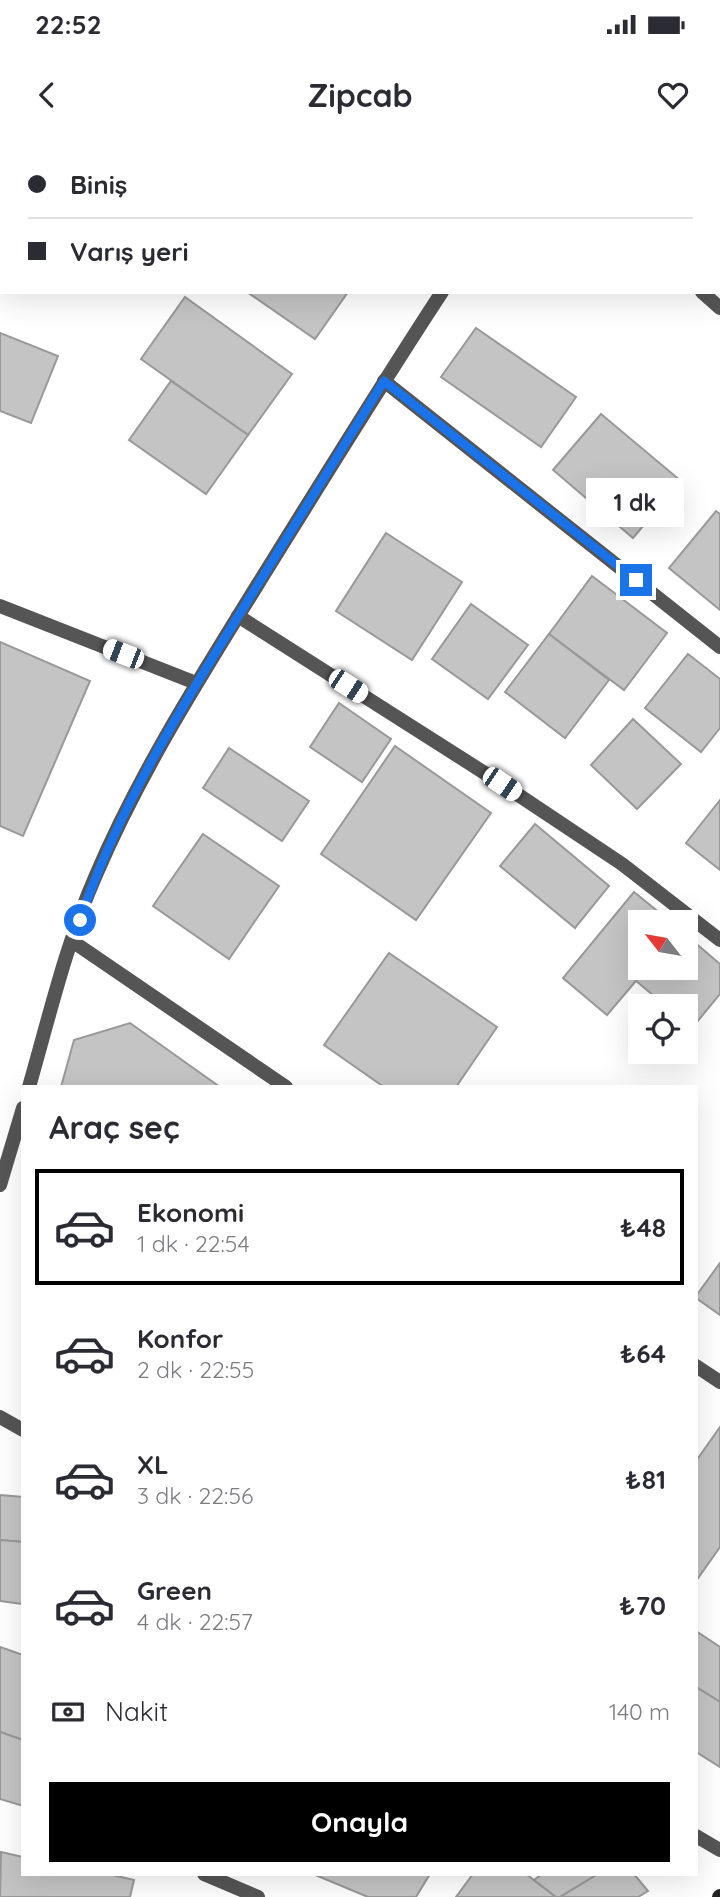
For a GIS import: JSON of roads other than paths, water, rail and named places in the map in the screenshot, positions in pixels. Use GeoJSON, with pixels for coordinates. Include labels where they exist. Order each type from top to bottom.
{"type":"FeatureCollection","features":[{"type":"Feature","properties":{"kind":"street"},"geometry":{"type":"LineString","coordinates":[[30,1085],[72,942],[95,877],[139,783],[196,683],[441,294]]}},
{"type":"Feature","properties":{"kind":"street"},"geometry":{"type":"LineString","coordinates":[[704,294],[720,308]]}},
{"type":"Feature","properties":{"kind":"street"},"geometry":{"type":"LineString","coordinates":[[384,381],[720,647]]}},
{"type":"Feature","properties":{"kind":"street"},"geometry":{"type":"LineString","coordinates":[[0,606],[196,683]]}},
{"type":"Feature","properties":{"kind":"street"},"geometry":{"type":"LineString","coordinates":[[238,616],[600,849],[720,940]]}},
{"type":"Feature","properties":{"kind":"street"},"geometry":{"type":"LineString","coordinates":[[72,942],[283,1085]]}},
{"type":"Feature","properties":{"kind":"street"},"geometry":{"type":"LineString","coordinates":[[0,1185],[21,1115]]}},
{"type":"Feature","properties":{"kind":"street"},"geometry":{"type":"LineString","coordinates":[[698,1367],[720,1382]]}},
{"type":"Feature","properties":{"kind":"street"},"geometry":{"type":"LineString","coordinates":[[0,1417],[21,1429]]}},
{"type":"Feature","properties":{"kind":"street"},"geometry":{"type":"LineString","coordinates":[[698,1837],[720,1850]]}},
{"type":"Feature","properties":{"kind":"street"},"geometry":{"type":"LineString","coordinates":[[209,1876],[258,1897]]}}]}
